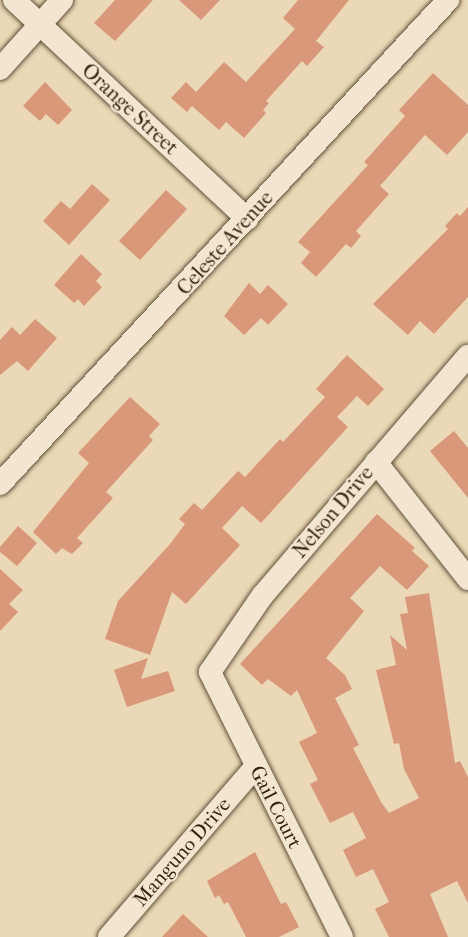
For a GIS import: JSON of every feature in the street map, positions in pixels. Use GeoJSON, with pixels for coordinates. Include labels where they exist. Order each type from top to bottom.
{"type":"FeatureCollection","features":[{"type":"Feature","properties":{"kind":"street","name":"Orange Street"},"geometry":{"type":"LineString","coordinates":[[14,0],[247,219]]}},
{"type":"Feature","properties":{"kind":"street"},"geometry":{"type":"LineString","coordinates":[[0,69],[62,0]]}},
{"type":"Feature","properties":{"kind":"street","name":"Celeste Avenue"},"geometry":{"type":"LineString","coordinates":[[0,484],[448,0]]}},
{"type":"Feature","properties":{"kind":"street","name":"Nelson Drive"},"geometry":{"type":"LineString","coordinates":[[212,676],[218,655],[263,595],[468,356]]}},
{"type":"Feature","properties":{"kind":"street"},"geometry":{"type":"LineString","coordinates":[[376,462],[468,579]]}},
{"type":"Feature","properties":{"kind":"street","name":"Gail Court"},"geometry":{"type":"LineString","coordinates":[[212,676],[342,937]]}},
{"type":"Feature","properties":{"kind":"street","name":"Manguno Drive"},"geometry":{"type":"LineString","coordinates":[[109,937],[256,766]]}},
{"type":"Feature","properties":{"kind":"building"},"geometry":{"type":"Polygon","coordinates":[[[115,0],[153,0],[115,41],[94,23],[115,0]]]}},
{"type":"Feature","properties":{"kind":"building"},"geometry":{"type":"Polygon","coordinates":[[[179,0],[220,0],[201,20],[179,0]]]}},
{"type":"Feature","properties":{"kind":"building"},"geometry":{"type":"Polygon","coordinates":[[[298,0],[349,0],[316,41],[324,47],[307,66],[302,61],[266,101],[269,103],[263,110],[266,113],[244,138],[226,122],[219,130],[192,106],[187,112],[171,98],[186,82],[196,92],[224,62],[246,82],[295,29],[283,18],[298,0]]]}},
{"type":"Feature","properties":{"kind":"building"},"geometry":{"type":"Polygon","coordinates":[[[433,73],[468,105],[468,132],[447,155],[425,135],[380,186],[389,194],[356,231],[361,236],[351,248],[346,244],[316,277],[301,263],[310,252],[298,242],[368,165],[364,162],[405,116],[399,110],[433,73]]]}},
{"type":"Feature","properties":{"kind":"building"},"geometry":{"type":"Polygon","coordinates":[[[45,82],[72,110],[58,125],[46,114],[40,121],[23,106],[45,82]]]}},
{"type":"Feature","properties":{"kind":"building"},"geometry":{"type":"Polygon","coordinates":[[[92,184],[110,200],[69,245],[43,221],[61,201],[70,209],[92,184]]]}},
{"type":"Feature","properties":{"kind":"building"},"geometry":{"type":"Polygon","coordinates":[[[166,190],[187,209],[140,260],[119,241],[166,190]]]}},
{"type":"Feature","properties":{"kind":"building"},"geometry":{"type":"Polygon","coordinates":[[[468,207],[468,297],[434,334],[420,321],[408,335],[373,304],[448,229],[445,226],[457,213],[460,216],[468,207]]]}},
{"type":"Feature","properties":{"kind":"building"},"geometry":{"type":"Polygon","coordinates":[[[81,254],[102,274],[96,281],[102,287],[84,306],[78,299],[74,303],[54,285],[81,254]]]}},
{"type":"Feature","properties":{"kind":"building"},"geometry":{"type":"Polygon","coordinates":[[[249,283],[260,294],[268,285],[288,304],[268,325],[261,318],[244,335],[224,316],[249,283]]]}},
{"type":"Feature","properties":{"kind":"building"},"geometry":{"type":"Polygon","coordinates":[[[35,319],[57,338],[28,371],[17,361],[0,375],[0,340],[12,327],[20,335],[35,319]]]}},
{"type":"Feature","properties":{"kind":"building"},"geometry":{"type":"Polygon","coordinates":[[[347,355],[384,389],[368,406],[357,396],[337,417],[348,427],[261,523],[242,506],[222,528],[240,545],[186,604],[172,592],[150,655],[105,639],[118,601],[170,544],[185,524],[179,519],[194,503],[202,510],[238,471],[245,477],[280,439],[283,442],[325,397],[316,389],[347,355]]]}},
{"type":"Feature","properties":{"kind":"building"},"geometry":{"type":"Polygon","coordinates":[[[130,397],[160,424],[149,436],[153,440],[106,492],[113,498],[77,538],[83,543],[72,554],[62,548],[56,554],[33,532],[89,463],[78,453],[130,397]]]}},
{"type":"Feature","properties":{"kind":"building"},"geometry":{"type":"Polygon","coordinates":[[[454,431],[468,448],[468,498],[430,451],[454,431]]]}},
{"type":"Feature","properties":{"kind":"building"},"geometry":{"type":"Polygon","coordinates":[[[377,514],[415,548],[412,551],[429,566],[407,590],[380,566],[350,598],[364,611],[326,658],[345,675],[352,689],[335,698],[359,745],[353,748],[381,802],[389,813],[419,798],[404,769],[399,743],[394,744],[376,670],[396,665],[390,635],[407,650],[400,614],[408,613],[405,597],[429,593],[455,763],[460,761],[468,777],[468,903],[457,881],[430,894],[448,937],[389,937],[375,909],[389,902],[373,869],[356,877],[343,850],[366,838],[353,812],[330,823],[310,784],[318,780],[299,742],[317,733],[297,690],[291,696],[268,679],[262,685],[240,664],[377,514]]]}},
{"type":"Feature","properties":{"kind":"building"},"geometry":{"type":"Polygon","coordinates":[[[18,526],[37,543],[17,566],[0,552],[0,547],[18,526]]]}},
{"type":"Feature","properties":{"kind":"building"},"geometry":{"type":"Polygon","coordinates":[[[0,569],[23,590],[9,604],[18,612],[0,631],[0,569]]]}},
{"type":"Feature","properties":{"kind":"building"},"geometry":{"type":"Polygon","coordinates":[[[148,658],[141,679],[168,671],[175,691],[127,707],[114,670],[148,658]]]}},
{"type":"Feature","properties":{"kind":"building"},"geometry":{"type":"Polygon","coordinates":[[[255,852],[281,904],[286,902],[299,927],[279,937],[246,937],[228,902],[224,904],[219,895],[215,898],[207,881],[255,852]]]}},
{"type":"Feature","properties":{"kind":"building"},"geometry":{"type":"Polygon","coordinates":[[[183,914],[208,937],[162,937],[183,914]]]}}]}
